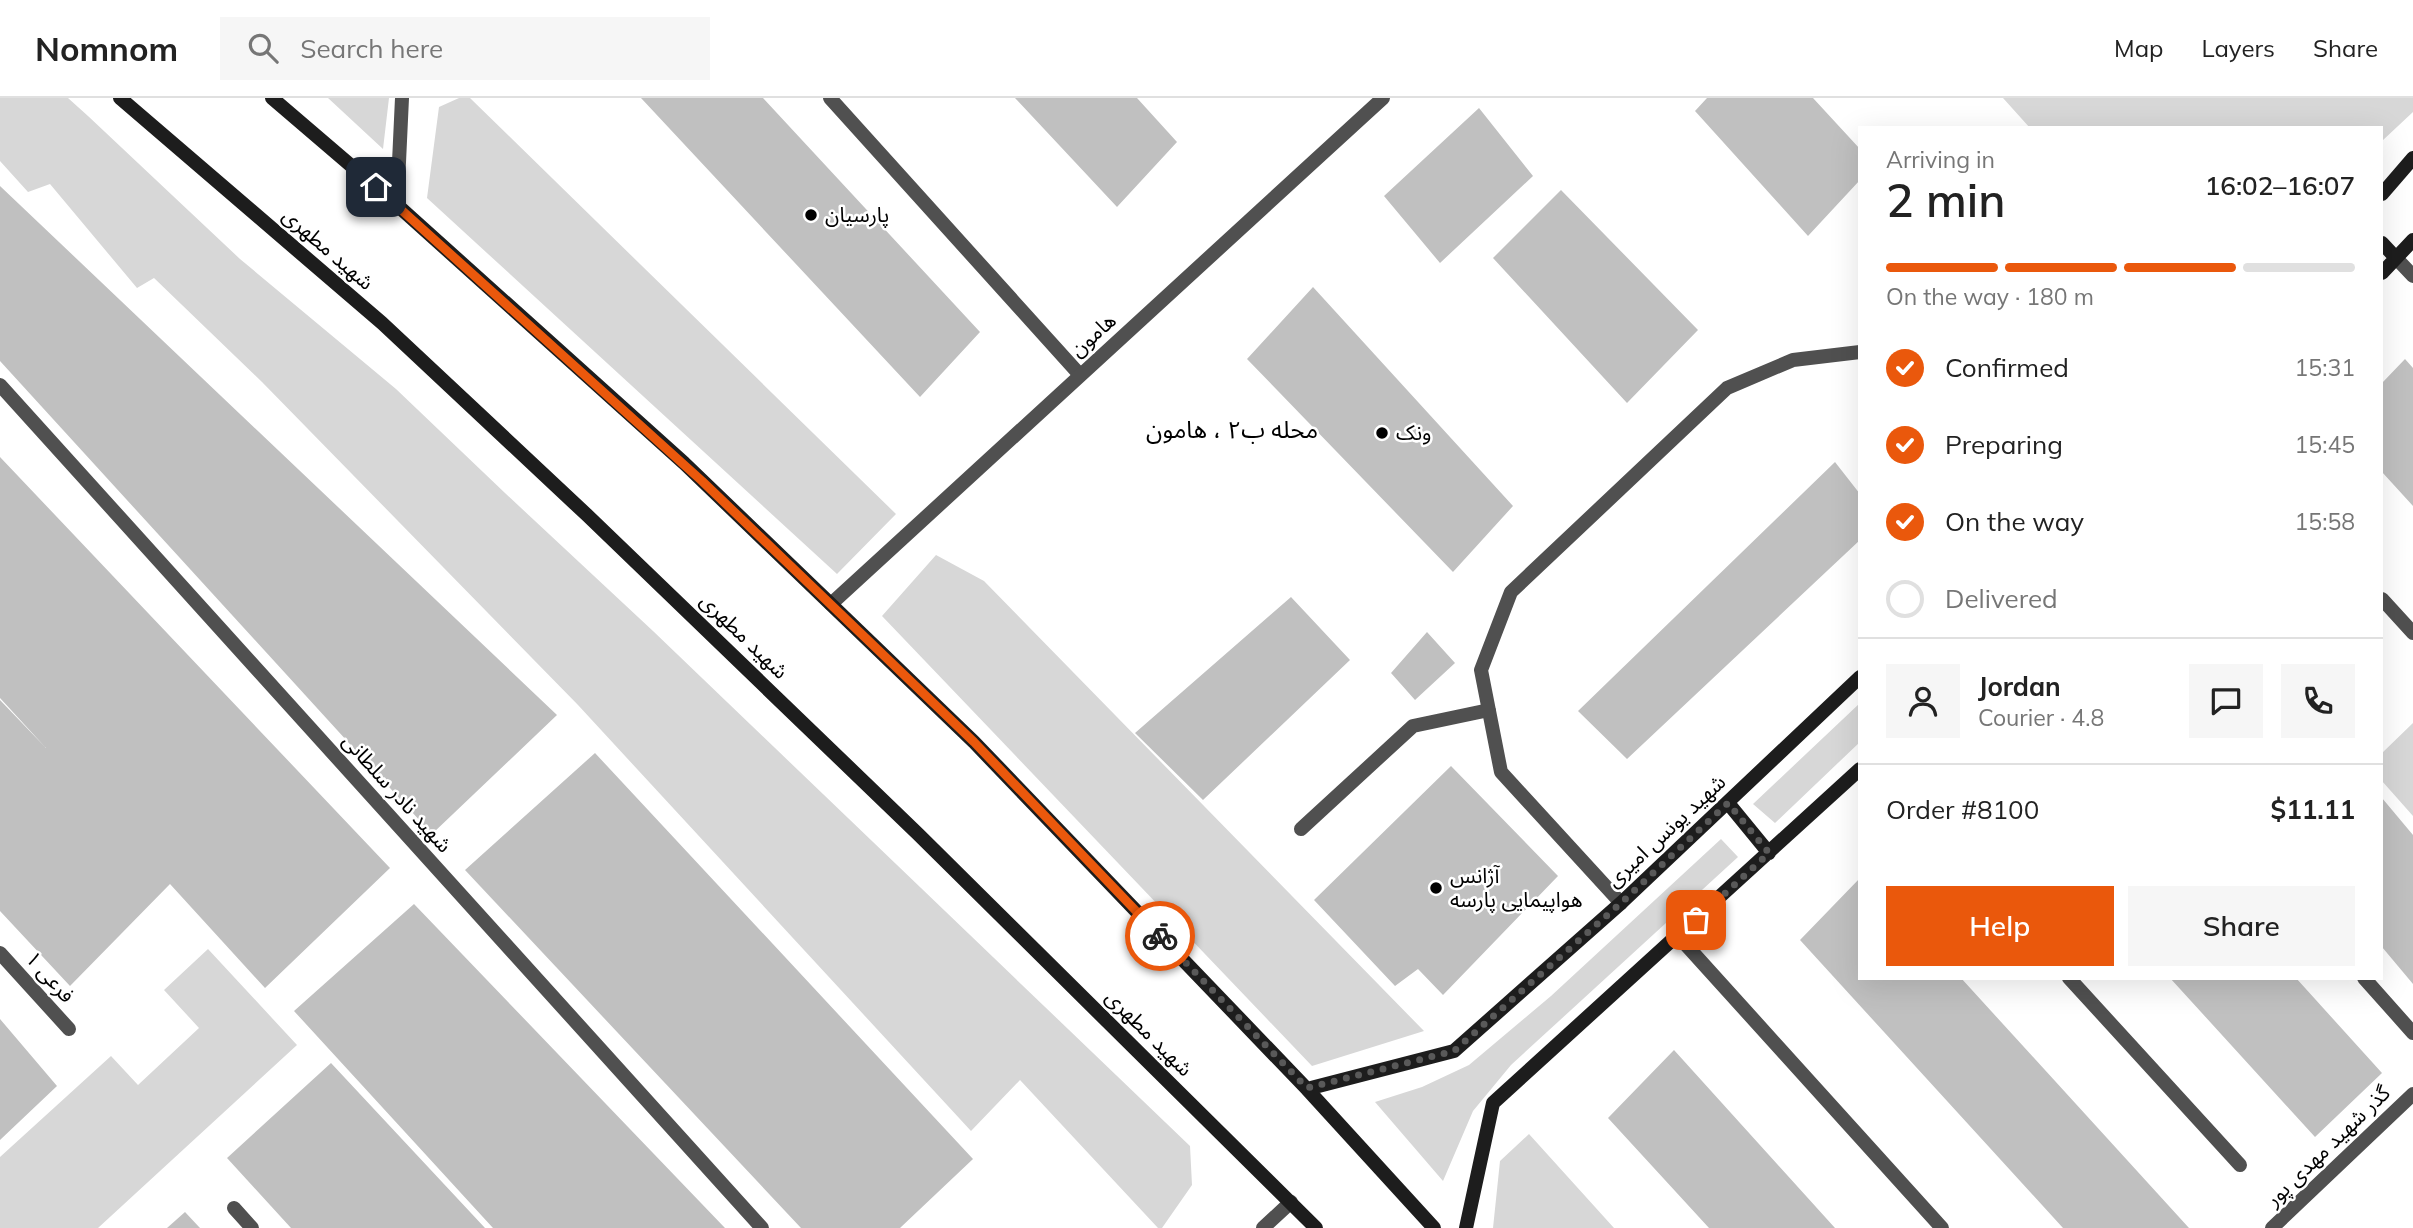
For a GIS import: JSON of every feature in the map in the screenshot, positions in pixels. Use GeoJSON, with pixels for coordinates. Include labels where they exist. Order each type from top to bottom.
{"type":"FeatureCollection","features":[{"type":"Feature","properties":{"kind":"main road","name":"شهید مطهری"},"geometry":{"type":"LineString","coordinates":[[120,98],[382,323],[587,515],[918,834],[1316,1228]]}},
{"type":"Feature","properties":{"kind":"main road"},"geometry":{"type":"LineString","coordinates":[[272,98],[397,205],[684,463],[974,742],[1307,1088],[1434,1228]]}},
{"type":"Feature","properties":{"kind":"main road"},"geometry":{"type":"LineString","coordinates":[[2383,193],[2413,158]]}},
{"type":"Feature","properties":{"kind":"main road"},"geometry":{"type":"LineString","coordinates":[[2383,273],[2413,240]]}},
{"type":"Feature","properties":{"kind":"main road"},"geometry":{"type":"LineString","coordinates":[[2383,244],[2396,258]]}},
{"type":"Feature","properties":{"kind":"main road","name":"شهید یونس امیری"},"geometry":{"type":"LineString","coordinates":[[1307,1088],[1454,1051],[1621,903],[1858,679]]}},
{"type":"Feature","properties":{"kind":"main road"},"geometry":{"type":"LineString","coordinates":[[1466,1228],[1493,1102],[1858,771]]}},
{"type":"Feature","properties":{"kind":"main road"},"geometry":{"type":"LineString","coordinates":[[1728,803],[1769,853]]}},
{"type":"Feature","properties":{"kind":"street"},"geometry":{"type":"LineString","coordinates":[[397,205],[402,98]]}},
{"type":"Feature","properties":{"kind":"street"},"geometry":{"type":"LineString","coordinates":[[830,98],[1080,375]]}},
{"type":"Feature","properties":{"kind":"street","name":"هامون"},"geometry":{"type":"LineString","coordinates":[[831,604],[1383,98]]}},
{"type":"Feature","properties":{"kind":"street"},"geometry":{"type":"LineString","coordinates":[[2396,258],[2413,276]]}},
{"type":"Feature","properties":{"kind":"street"},"geometry":{"type":"LineString","coordinates":[[1621,903],[1501,772],[1481,670],[1511,592],[1727,388],[1793,360],[1858,352]]}},
{"type":"Feature","properties":{"kind":"street","name":"شهید نادر سلطانی"},"geometry":{"type":"LineString","coordinates":[[0,386],[762,1228]]}},
{"type":"Feature","properties":{"kind":"street"},"geometry":{"type":"LineString","coordinates":[[2383,600],[2413,633]]}},
{"type":"Feature","properties":{"kind":"street"},"geometry":{"type":"LineString","coordinates":[[1301,829],[1412,726],[1489,710]]}},
{"type":"Feature","properties":{"kind":"street"},"geometry":{"type":"LineString","coordinates":[[1678,936],[1942,1228]]}},
{"type":"Feature","properties":{"kind":"street","name":"فرعی ۱"},"geometry":{"type":"LineString","coordinates":[[0,953],[69,1028]]}},
{"type":"Feature","properties":{"kind":"street"},"geometry":{"type":"LineString","coordinates":[[2071,980],[2240,1165]]}},
{"type":"Feature","properties":{"kind":"street"},"geometry":{"type":"LineString","coordinates":[[2366,980],[2413,1033]]}},
{"type":"Feature","properties":{"kind":"street","name":"گذر شهید مهدی پور"},"geometry":{"type":"LineString","coordinates":[[2272,1228],[2413,1094]]}},
{"type":"Feature","properties":{"kind":"street"},"geometry":{"type":"LineString","coordinates":[[1263,1228],[1291,1202]]}},
{"type":"Feature","properties":{"kind":"street"},"geometry":{"type":"LineString","coordinates":[[234,1208],[252,1228]]}},
{"type":"Feature","properties":{"kind":"shaded area"},"geometry":{"type":"Polygon","coordinates":[[[0,98],[68,98],[240,259],[396,389],[653,631],[1190,1146],[1192,1185],[1162,1228],[1158,1228],[1020,1080],[971,1131],[578,705],[262,382],[154,278],[137,288],[50,184],[28,192],[0,161],[0,98]]]}},
{"type":"Feature","properties":{"kind":"shaded area"},"geometry":{"type":"Polygon","coordinates":[[[328,98],[389,98],[383,149],[328,98]]]}},
{"type":"Feature","properties":{"kind":"shaded area"},"geometry":{"type":"Polygon","coordinates":[[[459,98],[470,98],[896,514],[837,574],[427,198],[439,107],[459,98]]]}},
{"type":"Feature","properties":{"kind":"shaded area"},"geometry":{"type":"Polygon","coordinates":[[[2003,98],[2413,98],[2413,112],[2383,140],[2383,126],[2028,126],[2003,98]]]}},
{"type":"Feature","properties":{"kind":"shaded area"},"geometry":{"type":"Polygon","coordinates":[[[936,555],[984,581],[1424,1031],[1312,1066],[882,616],[936,555]]]}},
{"type":"Feature","properties":{"kind":"shaded area"},"geometry":{"type":"Polygon","coordinates":[[[1858,705],[1858,744],[1775,823],[1753,804],[1858,705]]]}},
{"type":"Feature","properties":{"kind":"shaded area"},"geometry":{"type":"Polygon","coordinates":[[[2413,723],[2413,816],[2383,782],[2383,752],[2413,723]]]}},
{"type":"Feature","properties":{"kind":"shaded area"},"geometry":{"type":"Polygon","coordinates":[[[1721,839],[1738,857],[1511,1065],[1473,1111],[1443,1181],[1375,1102],[1422,1087],[1469,1065],[1551,996],[1721,839]]]}},
{"type":"Feature","properties":{"kind":"shaded area"},"geometry":{"type":"Polygon","coordinates":[[[208,949],[297,1045],[98,1228],[0,1228],[0,1157],[111,1056],[138,1085],[199,1028],[164,990],[208,949]]]}},
{"type":"Feature","properties":{"kind":"shaded area"},"geometry":{"type":"Polygon","coordinates":[[[1529,1134],[1614,1228],[1493,1228],[1500,1161],[1529,1134]]]}},
{"type":"Feature","properties":{"kind":"building","name":"پارسیان"},"geometry":{"type":"Polygon","coordinates":[[[641,98],[763,98],[980,332],[920,397],[641,98]]]}},
{"type":"Feature","properties":{"kind":"building"},"geometry":{"type":"Polygon","coordinates":[[[1015,98],[1137,98],[1177,142],[1117,207],[1015,98]]]}},
{"type":"Feature","properties":{"kind":"building"},"geometry":{"type":"Polygon","coordinates":[[[1707,98],[1813,98],[1858,147],[1858,182],[1808,236],[1695,111],[1707,98]]]}},
{"type":"Feature","properties":{"kind":"building"},"geometry":{"type":"Polygon","coordinates":[[[1479,108],[1533,176],[1440,263],[1384,196],[1479,108]]]}},
{"type":"Feature","properties":{"kind":"building"},"geometry":{"type":"Polygon","coordinates":[[[0,186],[557,715],[432,834],[0,361],[0,186]]]}},
{"type":"Feature","properties":{"kind":"building"},"geometry":{"type":"Polygon","coordinates":[[[1561,190],[1698,330],[1627,403],[1493,258],[1561,190]]]}},
{"type":"Feature","properties":{"kind":"building","name":"ونک"},"geometry":{"type":"Polygon","coordinates":[[[1313,287],[1513,506],[1453,572],[1247,359],[1313,287]]]}},
{"type":"Feature","properties":{"kind":"building"},"geometry":{"type":"Polygon","coordinates":[[[2405,359],[2413,368],[2413,506],[2383,473],[2383,382],[2405,359]]]}},
{"type":"Feature","properties":{"kind":"building"},"geometry":{"type":"Polygon","coordinates":[[[0,457],[390,868],[265,988],[170,884],[70,986],[0,911],[0,700],[46,748],[0,698],[0,457]]]}},
{"type":"Feature","properties":{"kind":"building"},"geometry":{"type":"Polygon","coordinates":[[[1835,462],[1858,491],[1858,542],[1627,759],[1578,711],[1835,462]]]}},
{"type":"Feature","properties":{"kind":"building"},"geometry":{"type":"Polygon","coordinates":[[[1291,597],[1350,660],[1203,800],[1135,733],[1291,597]]]}},
{"type":"Feature","properties":{"kind":"building"},"geometry":{"type":"Polygon","coordinates":[[[1427,632],[1455,663],[1415,700],[1391,673],[1427,632]]]}},
{"type":"Feature","properties":{"kind":"building"},"geometry":{"type":"Polygon","coordinates":[[[595,753],[973,1159],[900,1228],[801,1228],[465,870],[595,753]]]}},
{"type":"Feature","properties":{"kind":"building","name":"آژانس هواپیمایی پارسه"},"geometry":{"type":"Polygon","coordinates":[[[1451,766],[1558,876],[1443,995],[1418,969],[1395,986],[1314,900],[1451,766]]]}},
{"type":"Feature","properties":{"kind":"building"},"geometry":{"type":"Polygon","coordinates":[[[2383,799],[2413,835],[2413,984],[2383,948],[2383,799]]]}},
{"type":"Feature","properties":{"kind":"building"},"geometry":{"type":"Polygon","coordinates":[[[1858,880],[1858,980],[1963,980],[2189,1228],[2063,1228],[1800,940],[1858,880]]]}},
{"type":"Feature","properties":{"kind":"building"},"geometry":{"type":"Polygon","coordinates":[[[414,904],[725,1228],[493,1228],[294,1011],[414,904]]]}},
{"type":"Feature","properties":{"kind":"building"},"geometry":{"type":"Polygon","coordinates":[[[2172,980],[2298,980],[2382,1073],[2315,1137],[2172,980]]]}},
{"type":"Feature","properties":{"kind":"building"},"geometry":{"type":"Polygon","coordinates":[[[0,1019],[57,1086],[0,1140],[0,1019]]]}},
{"type":"Feature","properties":{"kind":"building"},"geometry":{"type":"Polygon","coordinates":[[[1674,1050],[1835,1228],[1709,1228],[1608,1118],[1674,1050]]]}},
{"type":"Feature","properties":{"kind":"building"},"geometry":{"type":"Polygon","coordinates":[[[331,1063],[485,1228],[291,1228],[227,1158],[331,1063]]]}},
{"type":"Feature","properties":{"kind":"building"},"geometry":{"type":"Polygon","coordinates":[[[185,1212],[200,1228],[167,1228],[185,1212]]]}},
{"type":"Feature","properties":{"kind":"way so far"},"geometry":{"type":"LineString","coordinates":[[1160,936],[1307,1088],[1454,1051],[1621,903],[1728,803],[1769,853],[1696,920]]}},
{"type":"Feature","properties":{"kind":"place","name":"پارسیان"},"geometry":{"type":"Point","coordinates":[811,215]}},
{"type":"Feature","properties":{"kind":"place","name":"ونک"},"geometry":{"type":"Point","coordinates":[1382,433]}},
{"type":"Feature","properties":{"kind":"place","name":"آژانس هواپیمایی پارسه"},"geometry":{"type":"Point","coordinates":[1436,888]}},
{"type":"Feature","properties":{"kind":"district","name":"محله ب۲ ، هامون"},"geometry":{"type":"Point","coordinates":[1232,430]}},
{"type":"Feature","properties":{"kind":"route"},"geometry":{"type":"LineString","coordinates":[[376,187],[684,463],[974,742],[1160,936]]}}]}
